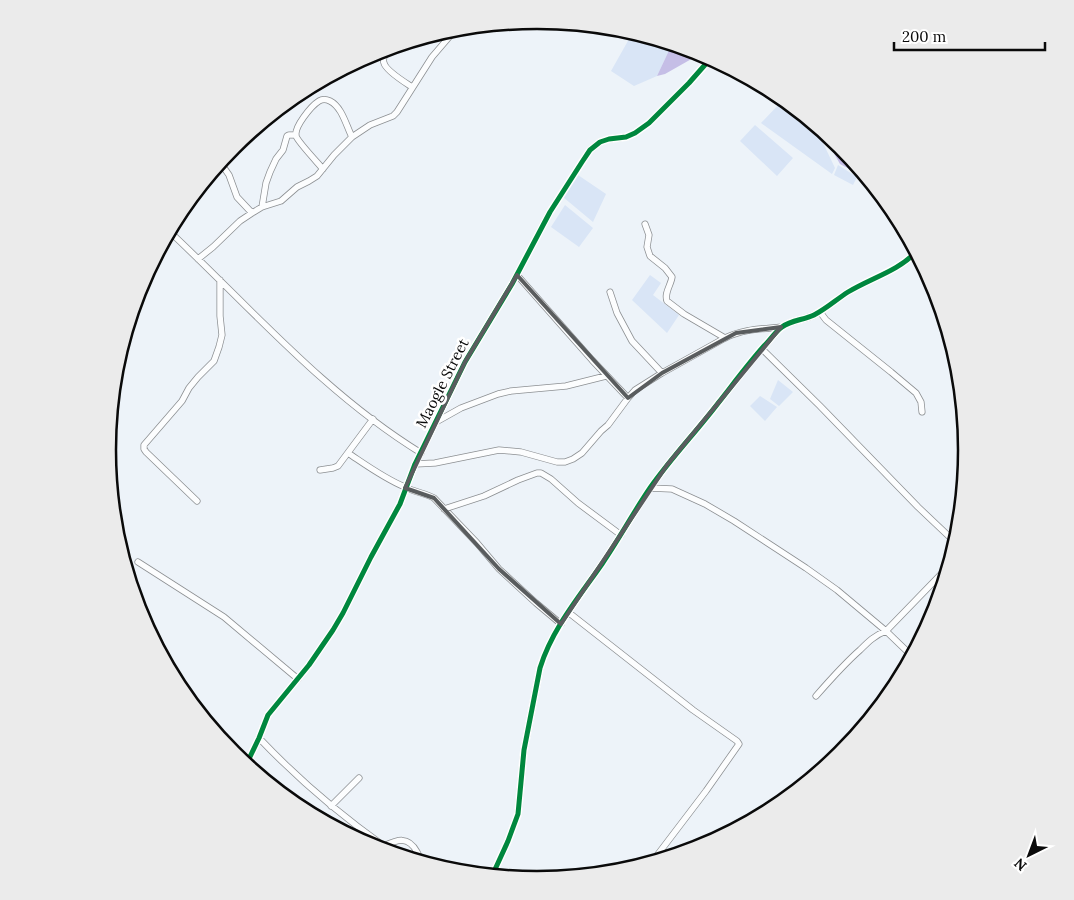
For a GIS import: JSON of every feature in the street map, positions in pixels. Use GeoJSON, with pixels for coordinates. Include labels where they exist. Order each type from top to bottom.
{"type":"FeatureCollection","features":[{"type":"Feature","properties":{"kind":"street"},"geometry":{"type":"LineString","coordinates":[[198,259],[252,212],[281,201],[297,187],[317,176],[352,137],[370,125],[393,116],[432,56],[448,39]]}},
{"type":"Feature","properties":{"kind":"street"},"geometry":{"type":"LineString","coordinates":[[384,58],[386,67],[412,88]]}},
{"type":"Feature","properties":{"kind":"street","name":"Maogle Street"},"geometry":{"type":"LineString","coordinates":[[249,758],[268,715],[298,679],[343,614],[400,504],[415,464],[465,362],[517,275],[550,212],[590,150],[600,142],[626,137],[635,133],[649,123],[705,64]]}},
{"type":"Feature","properties":{"kind":"street"},"geometry":{"type":"LineString","coordinates":[[323,169],[296,135],[296,130],[303,116],[319,101],[326,100],[333,103],[339,109],[352,137]]}},
{"type":"Feature","properties":{"kind":"street"},"geometry":{"type":"LineString","coordinates":[[262,207],[266,183],[273,165],[282,150],[287,136],[296,135]]}},
{"type":"Feature","properties":{"kind":"street"},"geometry":{"type":"LineString","coordinates":[[224,168],[237,197],[252,212]]}},
{"type":"Feature","properties":{"kind":"street"},"geometry":{"type":"LineString","coordinates":[[645,224],[649,236],[647,247],[650,256],[665,268],[672,277],[665,298],[667,301],[684,314],[725,338]]}},
{"type":"Feature","properties":{"kind":"street"},"geometry":{"type":"LineString","coordinates":[[174,236],[290,349],[349,400],[395,436],[421,453]]}},
{"type":"Feature","properties":{"kind":"street"},"geometry":{"type":"LineString","coordinates":[[415,464],[435,463],[499,450],[521,452],[557,462],[573,459],[582,453],[608,425],[628,398],[643,385],[662,373],[736,333],[747,330],[781,327],[820,312],[847,293],[883,275],[911,256]]}},
{"type":"Feature","properties":{"kind":"street"},"geometry":{"type":"LineString","coordinates":[[517,275],[606,376],[628,398]]}},
{"type":"Feature","properties":{"kind":"street"},"geometry":{"type":"LineString","coordinates":[[197,501],[146,452],[144,445],[216,356],[222,335],[220,280]]}},
{"type":"Feature","properties":{"kind":"street"},"geometry":{"type":"LineString","coordinates":[[610,292],[617,313],[632,341],[662,373]]}},
{"type":"Feature","properties":{"kind":"street"},"geometry":{"type":"LineString","coordinates":[[820,312],[826,320],[916,393],[921,402],[922,412]]}},
{"type":"Feature","properties":{"kind":"street"},"geometry":{"type":"LineString","coordinates":[[495,869],[518,814],[526,737],[540,668],[547,649],[568,612],[603,563],[650,488],[781,327]]}},
{"type":"Feature","properties":{"kind":"street"},"geometry":{"type":"LineString","coordinates":[[762,349],[949,536]]}},
{"type":"Feature","properties":{"kind":"street"},"geometry":{"type":"LineString","coordinates":[[436,422],[461,408],[498,394],[566,386],[606,376]]}},
{"type":"Feature","properties":{"kind":"street"},"geometry":{"type":"LineString","coordinates":[[320,470],[338,466],[373,419]]}},
{"type":"Feature","properties":{"kind":"street"},"geometry":{"type":"LineString","coordinates":[[348,453],[384,477],[405,488],[434,498],[499,569],[561,624]]}},
{"type":"Feature","properties":{"kind":"street"},"geometry":{"type":"LineString","coordinates":[[444,509],[484,496],[536,473],[541,473],[620,535]]}},
{"type":"Feature","properties":{"kind":"street"},"geometry":{"type":"LineString","coordinates":[[650,488],[672,490],[705,504],[734,521],[837,590],[907,651]]}},
{"type":"Feature","properties":{"kind":"street"},"geometry":{"type":"LineString","coordinates":[[138,562],[224,617],[298,679]]}},
{"type":"Feature","properties":{"kind":"street"},"geometry":{"type":"LineString","coordinates":[[816,696],[849,660],[874,637],[886,631],[939,577]]}},
{"type":"Feature","properties":{"kind":"street"},"geometry":{"type":"LineString","coordinates":[[568,612],[739,744],[659,853]]}},
{"type":"Feature","properties":{"kind":"street"},"geometry":{"type":"LineString","coordinates":[[259,738],[332,806],[373,838]]}},
{"type":"Feature","properties":{"kind":"street"},"geometry":{"type":"LineString","coordinates":[[332,806],[359,778]]}},
{"type":"Feature","properties":{"kind":"street"},"geometry":{"type":"LineString","coordinates":[[389,844],[398,840],[404,840],[412,846],[417,854]]}},
{"type":"Feature","properties":{"kind":"highlighted area"},"geometry":{"type":"Polygon","coordinates":[[[517,275],[628,398],[662,373],[736,333],[781,327],[667,465],[561,624],[499,569],[434,498],[405,488],[465,362],[517,275]]]}},
{"type":"Feature","properties":{"kind":"shaded area"},"geometry":{"type":"Polygon","coordinates":[[[629,39],[669,50],[657,76],[634,86],[611,71],[629,39]]]}},
{"type":"Feature","properties":{"kind":"shaded area"},"geometry":{"type":"Polygon","coordinates":[[[669,50],[692,59],[665,74],[657,76],[669,50]]]}},
{"type":"Feature","properties":{"kind":"shaded area"},"geometry":{"type":"Polygon","coordinates":[[[778,105],[821,139],[835,168],[832,174],[761,123],[778,105]]]}},
{"type":"Feature","properties":{"kind":"shaded area"},"geometry":{"type":"Polygon","coordinates":[[[755,125],[793,158],[777,176],[740,141],[755,125]]]}},
{"type":"Feature","properties":{"kind":"shaded area"},"geometry":{"type":"Polygon","coordinates":[[[831,148],[853,171],[840,164],[831,148]]]}},
{"type":"Feature","properties":{"kind":"shaded area"},"geometry":{"type":"Polygon","coordinates":[[[838,165],[857,177],[853,185],[834,175],[838,165]]]}},
{"type":"Feature","properties":{"kind":"shaded area"},"geometry":{"type":"Polygon","coordinates":[[[578,175],[606,194],[593,222],[563,197],[578,175]]]}},
{"type":"Feature","properties":{"kind":"shaded area"},"geometry":{"type":"Polygon","coordinates":[[[565,205],[593,228],[579,247],[551,227],[565,205]]]}},
{"type":"Feature","properties":{"kind":"shaded area"},"geometry":{"type":"Polygon","coordinates":[[[650,275],[661,283],[653,295],[679,315],[667,333],[632,300],[650,275]]]}},
{"type":"Feature","properties":{"kind":"shaded area"},"geometry":{"type":"Polygon","coordinates":[[[778,380],[793,392],[779,406],[770,399],[778,380]]]}},
{"type":"Feature","properties":{"kind":"shaded area"},"geometry":{"type":"Polygon","coordinates":[[[760,396],[777,407],[765,421],[750,406],[760,396]]]}},
{"type":"Feature","properties":{"kind":"cycle path"},"geometry":{"type":"LineString","coordinates":[[249,758],[268,715],[309,665],[343,613],[400,504],[415,464],[465,362],[512,284],[550,212],[582,162],[590,150],[600,142],[626,137],[649,123],[705,64]]}},
{"type":"Feature","properties":{"kind":"cycle path"},"geometry":{"type":"LineString","coordinates":[[495,869],[518,814],[524,750],[540,668],[545,654],[567,614],[608,555],[650,488],[779,329],[789,323],[818,313],[848,292],[893,269],[911,257]]}}]}
